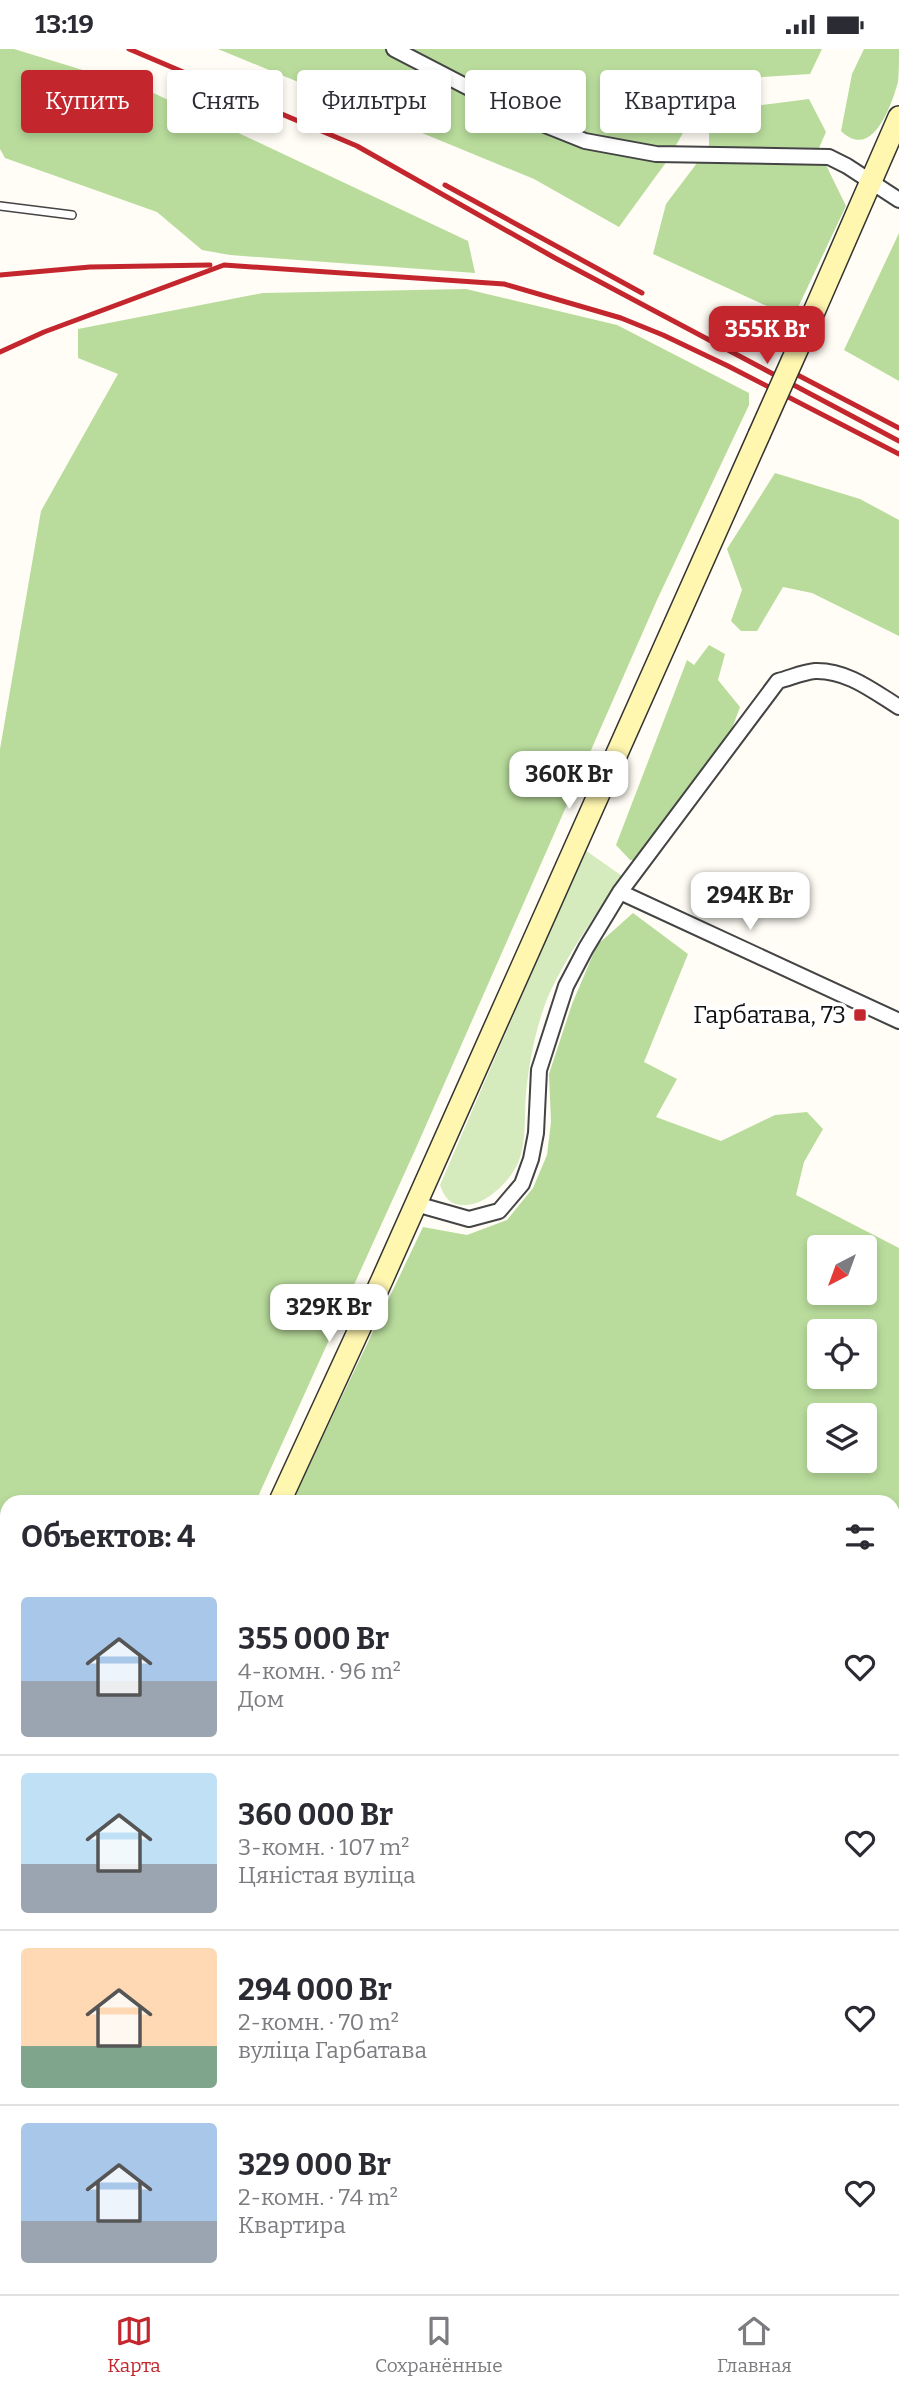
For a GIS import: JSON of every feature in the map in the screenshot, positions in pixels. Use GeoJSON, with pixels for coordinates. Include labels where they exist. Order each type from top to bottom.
{"type":"FeatureCollection","features":[{"type":"Feature","properties":{"kind":"main road"},"geometry":{"type":"LineString","coordinates":[[283,1495],[416,1204],[899,117]]}},
{"type":"Feature","properties":{"kind":"street"},"geometry":{"type":"LineString","coordinates":[[394,49],[525,117],[586,141],[656,154],[828,157],[839,160],[899,200]]}},
{"type":"Feature","properties":{"kind":"street"},"geometry":{"type":"LineString","coordinates":[[416,1204],[469,1219],[499,1211],[522,1184],[536,1133],[539,1070],[552,1025],[571,976],[620,892],[778,681],[813,671],[834,672],[853,678],[899,707]]}},
{"type":"Feature","properties":{"kind":"street"},"geometry":{"type":"LineString","coordinates":[[620,892],[899,1021]]}},
{"type":"Feature","properties":{"kind":"lane"},"geometry":{"type":"LineString","coordinates":[[0,206],[72,215]]}},
{"type":"Feature","properties":{"kind":"green space"},"geometry":{"type":"Polygon","coordinates":[[[0,49],[14,49],[83,70],[21,70],[21,133],[153,133],[153,93],[167,99],[167,133],[238,133],[468,241],[475,273],[230,255],[202,250],[157,212],[5,158],[0,149],[0,49]]]}},
{"type":"Feature","properties":{"kind":"green space"},"geometry":{"type":"Polygon","coordinates":[[[218,49],[822,49],[810,74],[761,77],[761,70],[600,70],[600,133],[683,133],[667,161],[619,227],[534,179],[422,133],[451,133],[451,70],[297,70],[297,82],[283,76],[283,70],[269,70],[218,49]]]}},
{"type":"Feature","properties":{"kind":"green space"},"geometry":{"type":"Polygon","coordinates":[[[864,49],[899,49],[899,65],[898,82],[885,116],[871,135],[862,140],[852,139],[841,131],[852,74],[864,49]]]}},
{"type":"Feature","properties":{"kind":"green space"},"geometry":{"type":"Polygon","coordinates":[[[809,99],[826,132],[819,148],[709,147],[709,133],[761,133],[761,105],[809,99]]]}},
{"type":"Feature","properties":{"kind":"green space"},"geometry":{"type":"Polygon","coordinates":[[[697,163],[826,165],[846,206],[793,318],[653,254],[666,204],[697,163]]]}},
{"type":"Feature","properties":{"kind":"green space"},"geometry":{"type":"Polygon","coordinates":[[[899,233],[899,381],[844,350],[899,233]]]}},
{"type":"Feature","properties":{"kind":"green space"},"geometry":{"type":"Polygon","coordinates":[[[466,289],[617,325],[749,393],[749,405],[657,600],[416,1148],[259,1495],[0,1495],[0,749],[41,511],[118,374],[78,358],[78,329],[263,293],[466,289]]]}},
{"type":"Feature","properties":{"kind":"green space"},"geometry":{"type":"Polygon","coordinates":[[[775,473],[860,499],[899,520],[899,636],[812,593],[783,587],[757,631],[741,631],[731,621],[742,590],[727,549],[775,473]]]}},
{"type":"Feature","properties":{"kind":"green space"},"geometry":{"type":"Polygon","coordinates":[[[709,645],[725,654],[718,680],[740,707],[727,742],[641,860],[630,860],[616,845],[687,660],[694,665],[709,645]]]}},
{"type":"Feature","properties":{"kind":"green space"},"geometry":{"type":"Polygon","coordinates":[[[585,850],[622,876],[575,946],[546,1002],[532,1055],[526,1094],[524,1138],[518,1163],[503,1184],[481,1201],[466,1205],[452,1203],[446,1198],[440,1185],[585,850]]]}},
{"type":"Feature","properties":{"kind":"green space"},"geometry":{"type":"Polygon","coordinates":[[[633,913],[688,954],[644,1062],[677,1079],[656,1117],[721,1141],[775,1115],[807,1112],[823,1129],[804,1162],[796,1195],[874,1235],[807,1235],[807,1305],[877,1305],[877,1237],[899,1248],[899,1495],[295,1495],[423,1227],[467,1235],[507,1220],[533,1188],[547,1155],[551,1122],[549,1074],[572,1004],[597,945],[633,913]]]}},
{"type":"Feature","properties":{"kind":"railway"},"geometry":{"type":"LineString","coordinates":[[129,49],[357,146],[555,258],[899,441]]}},
{"type":"Feature","properties":{"kind":"railway"},"geometry":{"type":"LineString","coordinates":[[445,185],[642,293]]}},
{"type":"Feature","properties":{"kind":"railway"},"geometry":{"type":"LineString","coordinates":[[0,275],[90,267],[210,265]]}},
{"type":"Feature","properties":{"kind":"railway"},"geometry":{"type":"LineString","coordinates":[[0,352],[44,332],[224,265],[504,284],[621,318],[663,335],[899,454]]}},
{"type":"Feature","properties":{"kind":"railway"},"geometry":{"type":"LineString","coordinates":[[790,371],[899,428]]}},
{"type":"Feature","properties":{"kind":"place","name":"Гарбатава, 73"},"geometry":{"type":"Point","coordinates":[860,1015]}}]}
